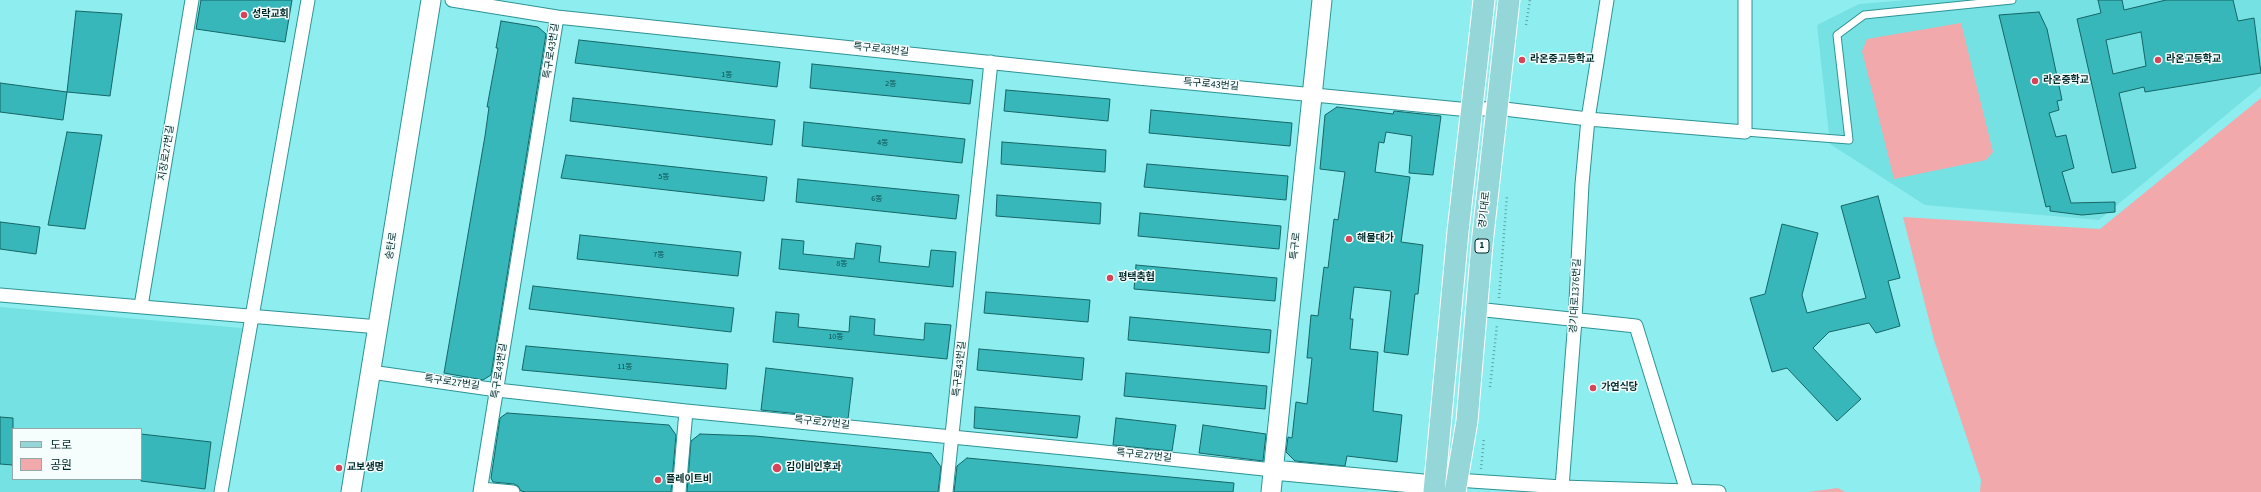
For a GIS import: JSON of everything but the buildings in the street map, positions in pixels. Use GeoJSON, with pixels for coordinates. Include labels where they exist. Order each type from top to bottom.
{"type":"FeatureCollection","features":[{"type":"Feature","properties":{"kind":"main road"},"geometry":{"type":"LineString","coordinates":[[1434,489],[1470,110],[1484,0]]}},
{"type":"Feature","properties":{"kind":"main road","name":"경기대로"},"geometry":{"type":"LineString","coordinates":[[1456,486],[1467,421],[1476,309],[1496,108],[1509,0]]}},
{"type":"Feature","properties":{"kind":"street","name":"지장로27번길"},"geometry":{"type":"LineString","coordinates":[[141,306],[192,0]]}},
{"type":"Feature","properties":{"kind":"street"},"geometry":{"type":"LineString","coordinates":[[221,492],[308,0]]}},
{"type":"Feature","properties":{"kind":"street","name":"송탄로"},"geometry":{"type":"LineString","coordinates":[[351,492],[372,372],[431,0]]}},
{"type":"Feature","properties":{"kind":"street"},"geometry":{"type":"LineString","coordinates":[[452,0],[557,17]]}},
{"type":"Feature","properties":{"kind":"street","name":"특구로"},"geometry":{"type":"LineString","coordinates":[[1271,492],[1322,0]]}},
{"type":"Feature","properties":{"kind":"street","name":"경기대로1376번길"},"geometry":{"type":"LineString","coordinates":[[1562,487],[1575,320],[1582,184],[1588,119],[1607,0]]}},
{"type":"Feature","properties":{"kind":"street"},"geometry":{"type":"LineString","coordinates":[[1745,0],[1745,132]]}},
{"type":"Feature","properties":{"kind":"street","name":"특구로43번길"},"geometry":{"type":"LineString","coordinates":[[481,490],[557,17],[1312,95],[1470,110],[1496,108],[1588,119],[1745,132]]}},
{"type":"Feature","properties":{"kind":"street","name":"특구로43번길"},"geometry":{"type":"LineString","coordinates":[[946,492],[991,62]]}},
{"type":"Feature","properties":{"kind":"street"},"geometry":{"type":"LineString","coordinates":[[0,295],[379,327]]}},
{"type":"Feature","properties":{"kind":"street"},"geometry":{"type":"LineString","coordinates":[[1476,309],[1636,326],[1687,491]]}},
{"type":"Feature","properties":{"kind":"street","name":"특구로27번길"},"geometry":{"type":"LineString","coordinates":[[372,372],[497,390],[686,411],[952,436],[1273,470]]}},
{"type":"Feature","properties":{"kind":"street"},"geometry":{"type":"LineString","coordinates":[[679,492],[686,411]]}},
{"type":"Feature","properties":{"kind":"street"},"geometry":{"type":"LineString","coordinates":[[1273,470],[1434,489]]}},
{"type":"Feature","properties":{"kind":"street"},"geometry":{"type":"LineString","coordinates":[[1456,486],[1479,482],[1562,487],[1719,492]]}},
{"type":"Feature","properties":{"kind":"street"},"geometry":{"type":"LineString","coordinates":[[481,490],[513,492]]}},
{"type":"Feature","properties":{"kind":"lane"},"geometry":{"type":"LineString","coordinates":[[1745,132],[1849,140],[1836,35],[1864,15],[2012,0]]}},
{"type":"Feature","properties":{"kind":"path"},"geometry":{"type":"LineString","coordinates":[[1525,32],[1530,0]]}},
{"type":"Feature","properties":{"kind":"path"},"geometry":{"type":"LineString","coordinates":[[1490,389],[1508,187]]}},
{"type":"Feature","properties":{"kind":"path"},"geometry":{"type":"LineString","coordinates":[[1479,482],[1484,435]]}},
{"type":"Feature","properties":{"kind":"shaded area"},"geometry":{"type":"Polygon","coordinates":[[[1907,0],[2261,0],[2261,86],[2099,220],[1925,205],[1830,144],[1817,25],[1859,4],[1907,0]]]}},
{"type":"Feature","properties":{"kind":"shaded area"},"geometry":{"type":"Polygon","coordinates":[[[0,307],[242,328],[217,492],[0,492],[0,307]]]}},
{"type":"Feature","properties":{"kind":"green space"},"geometry":{"type":"Polygon","coordinates":[[[1961,23],[1993,152],[1986,160],[1894,179],[1862,51],[1867,39],[1961,23]]]}},
{"type":"Feature","properties":{"kind":"green space"},"geometry":{"type":"Polygon","coordinates":[[[2261,98],[2261,492],[1980,492],[1981,480],[1934,340],[1903,217],[2100,229],[2261,98]]]}},
{"type":"Feature","properties":{"kind":"green space"},"geometry":{"type":"Polygon","coordinates":[[[1838,488],[1845,492],[1808,492],[1838,488]]]}},
{"type":"Feature","properties":{"kind":"place","name":"성락교회"},"geometry":{"type":"Point","coordinates":[244,15]}},
{"type":"Feature","properties":{"kind":"place","name":"라온중고등학교"},"geometry":{"type":"Point","coordinates":[1522,60]}},
{"type":"Feature","properties":{"kind":"place","name":"라온고등학교"},"geometry":{"type":"Point","coordinates":[2158,60]}},
{"type":"Feature","properties":{"kind":"place","name":"라온중학교"},"geometry":{"type":"Point","coordinates":[2035,81]}},
{"type":"Feature","properties":{"kind":"place","name":"해물대가"},"geometry":{"type":"Point","coordinates":[1349,239]}},
{"type":"Feature","properties":{"kind":"place","name":"평택축협"},"geometry":{"type":"Point","coordinates":[1110,278]}},
{"type":"Feature","properties":{"kind":"place","name":"가연식당"},"geometry":{"type":"Point","coordinates":[1593,388]}},
{"type":"Feature","properties":{"kind":"place","name":"교보생명"},"geometry":{"type":"Point","coordinates":[339,468]}},
{"type":"Feature","properties":{"kind":"place","name":"김이비인후과"},"geometry":{"type":"Point","coordinates":[777,468]}},
{"type":"Feature","properties":{"kind":"place","name":"플레이트비"},"geometry":{"type":"Point","coordinates":[658,480]}}]}
